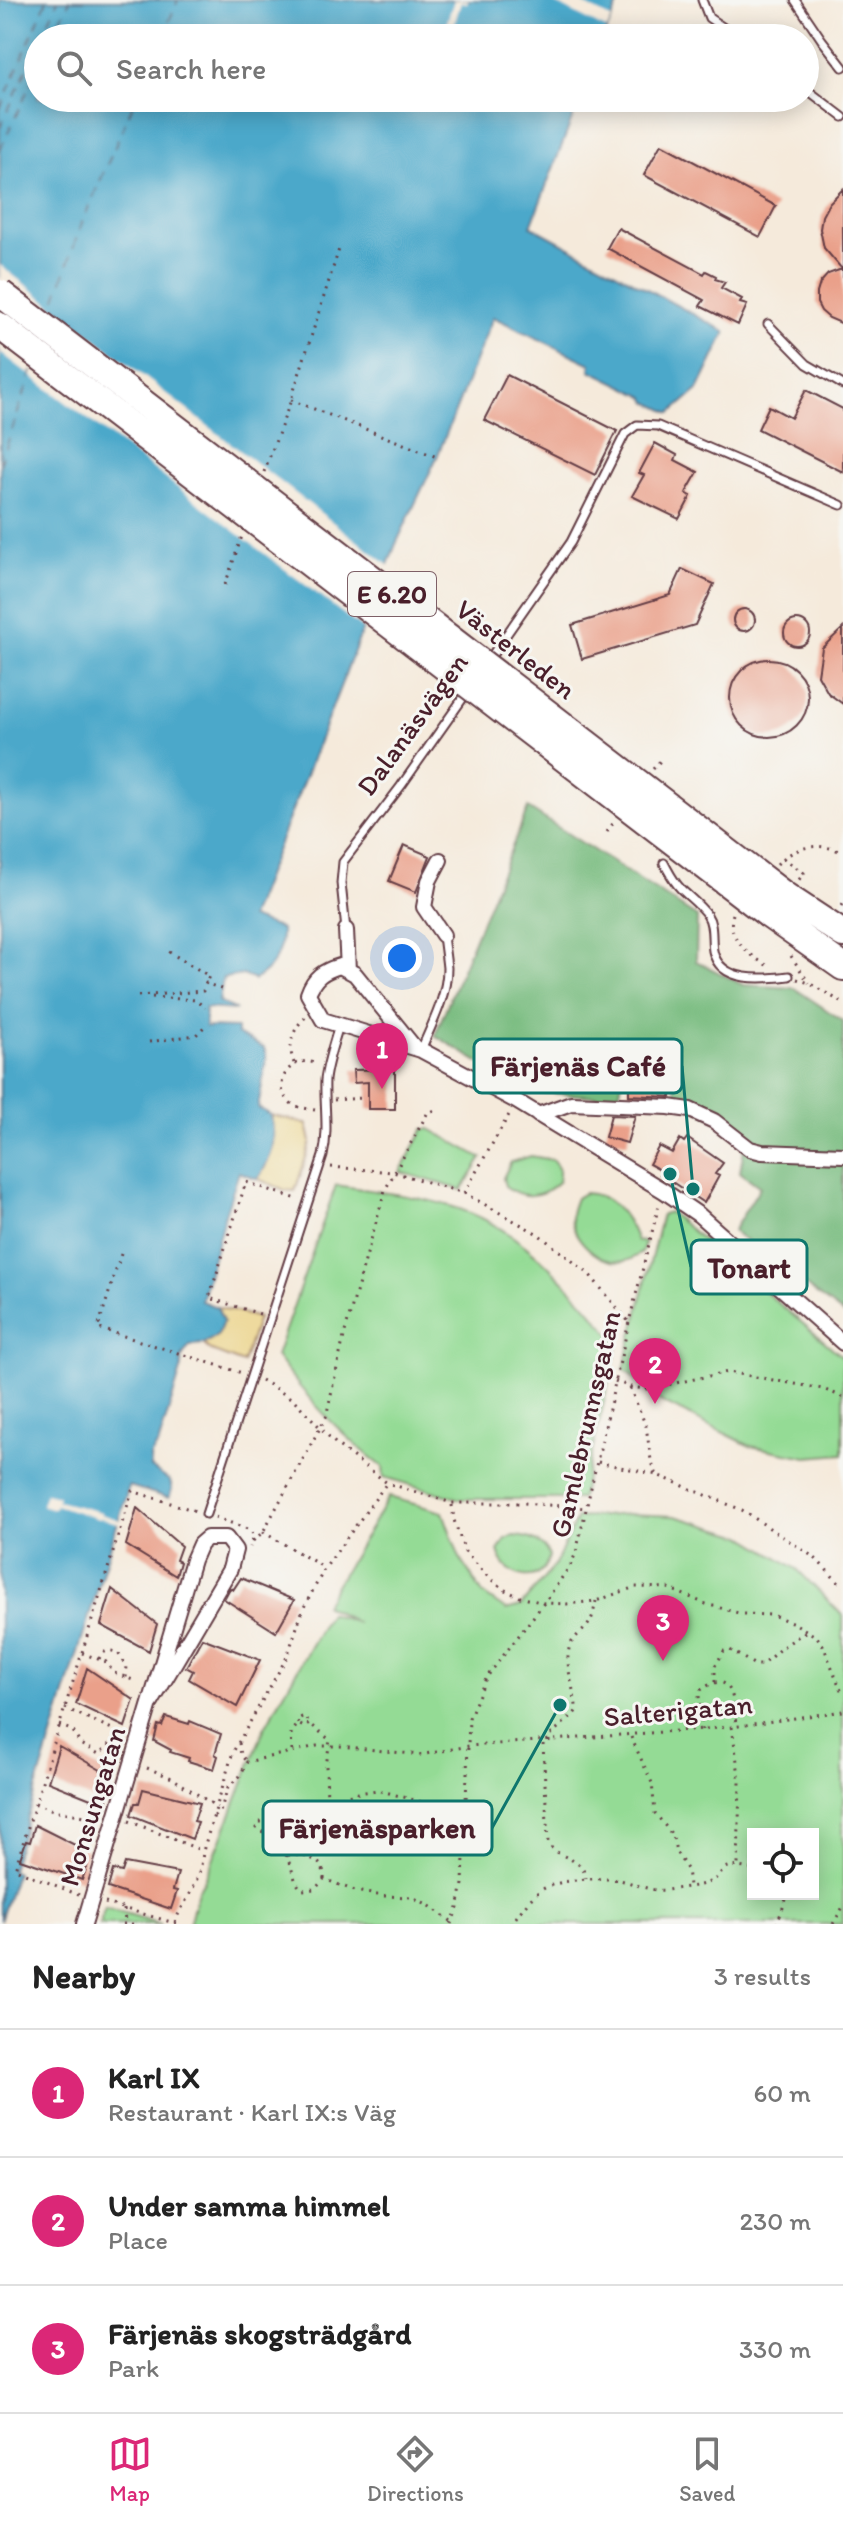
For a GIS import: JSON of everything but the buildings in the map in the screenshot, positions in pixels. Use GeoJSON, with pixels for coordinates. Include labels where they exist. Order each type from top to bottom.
{"type":"FeatureCollection","features":[{"type":"Feature","properties":{"kind":"highway","name":"Västerleden"},"geometry":{"type":"LineString","coordinates":[[0,293],[783,898],[843,967]]}},
{"type":"Feature","properties":{"kind":"highway","name":"Västerleden"},"geometry":{"type":"LineString","coordinates":[[0,326],[783,898],[843,934]]}},
{"type":"Feature","properties":{"kind":"street"},"geometry":{"type":"LineString","coordinates":[[440,860],[429,881],[424,907],[443,935]]}},
{"type":"Feature","properties":{"kind":"street","name":"Dalanäsvägen"},"geometry":{"type":"LineString","coordinates":[[346,930],[348,970]]}},
{"type":"Feature","properties":{"kind":"street"},"geometry":{"type":"LineString","coordinates":[[418,1048],[355,974],[340,966],[313,980],[308,994],[323,1020],[418,1048],[516,1101],[664,1191],[699,1215],[843,1343]]}},
{"type":"Feature","properties":{"kind":"street"},"geometry":{"type":"LineString","coordinates":[[538,1115],[571,1103],[669,1107],[704,1115],[750,1149],[843,1155]]}},
{"type":"Feature","properties":{"kind":"street","name":"Monsungatan"},"geometry":{"type":"LineString","coordinates":[[84,1924],[86,1898],[200,1544],[207,1538],[226,1538],[235,1550],[230,1569],[151,1703]]}},
{"type":"Feature","properties":{"kind":"lane"},"geometry":{"type":"LineString","coordinates":[[702,0],[709,18],[718,24]]}},
{"type":"Feature","properties":{"kind":"lane"},"geometry":{"type":"LineString","coordinates":[[795,0],[811,24]]}},
{"type":"Feature","properties":{"kind":"lane"},"geometry":{"type":"LineString","coordinates":[[819,36],[843,67]]}},
{"type":"Feature","properties":{"kind":"lane"},"geometry":{"type":"LineString","coordinates":[[819,99],[843,117]]}},
{"type":"Feature","properties":{"kind":"lane"},"geometry":{"type":"LineString","coordinates":[[768,324],[807,364],[843,385]]}},
{"type":"Feature","properties":{"kind":"lane","name":"Dalanäsvägen"},"geometry":{"type":"LineString","coordinates":[[483,669],[571,542],[625,434],[637,425],[658,426],[841,505]]}},
{"type":"Feature","properties":{"kind":"lane","name":"Dalanäsvägen"},"geometry":{"type":"LineString","coordinates":[[346,930],[341,883],[343,862],[474,682]]}},
{"type":"Feature","properties":{"kind":"lane"},"geometry":{"type":"LineString","coordinates":[[664,863],[680,888],[709,918],[715,958],[724,968],[762,979],[789,976]]}},
{"type":"Feature","properties":{"kind":"lane"},"geometry":{"type":"LineString","coordinates":[[418,1048],[439,1009],[445,982],[447,969],[443,935]]}},
{"type":"Feature","properties":{"kind":"lane"},"geometry":{"type":"LineString","coordinates":[[206,1514],[327,1141],[327,1068],[339,1025]]}},
{"type":"Feature","properties":{"kind":"path"},"geometry":{"type":"LineString","coordinates":[[259,484],[291,400],[340,246]]}},
{"type":"Feature","properties":{"kind":"path"},"geometry":{"type":"LineString","coordinates":[[291,400],[437,457]]}},
{"type":"Feature","properties":{"kind":"path"},"geometry":{"type":"LineString","coordinates":[[225,585],[245,528]]}},
{"type":"Feature","properties":{"kind":"path"},"geometry":{"type":"LineString","coordinates":[[650,772],[660,761]]}},
{"type":"Feature","properties":{"kind":"path"},"geometry":{"type":"LineString","coordinates":[[607,832],[616,819]]}},
{"type":"Feature","properties":{"kind":"path"},"geometry":{"type":"LineString","coordinates":[[783,858],[804,873],[783,898]]}},
{"type":"Feature","properties":{"kind":"path"},"geometry":{"type":"LineString","coordinates":[[169,952],[209,976],[203,991],[138,996],[196,1000],[205,1008]]}},
{"type":"Feature","properties":{"kind":"path"},"geometry":{"type":"LineString","coordinates":[[206,983],[221,989]]}},
{"type":"Feature","properties":{"kind":"path"},"geometry":{"type":"LineString","coordinates":[[809,983],[843,1003]]}},
{"type":"Feature","properties":{"kind":"path"},"geometry":{"type":"LineString","coordinates":[[294,1064],[290,1054],[297,1024],[316,1010]]}},
{"type":"Feature","properties":{"kind":"path"},"geometry":{"type":"LineString","coordinates":[[149,1042],[196,1035],[204,1027]]}},
{"type":"Feature","properties":{"kind":"path"},"geometry":{"type":"LineString","coordinates":[[327,1068],[307,1060],[294,1064],[286,1071],[281,1086],[286,1099],[297,1106],[327,1108]]}},
{"type":"Feature","properties":{"kind":"path"},"geometry":{"type":"LineString","coordinates":[[341,1099],[363,1098]]}},
{"type":"Feature","properties":{"kind":"path"},"geometry":{"type":"LineString","coordinates":[[464,1193],[516,1101]]}},
{"type":"Feature","properties":{"kind":"path"},"geometry":{"type":"LineString","coordinates":[[253,1541],[263,1532],[326,1417],[345,1332],[385,1190],[427,1114],[435,1110]]}},
{"type":"Feature","properties":{"kind":"path"},"geometry":{"type":"LineString","coordinates":[[487,1139],[493,1142]]}},
{"type":"Feature","properties":{"kind":"path"},"geometry":{"type":"LineString","coordinates":[[320,1166],[393,1172],[464,1193],[538,1234],[589,1274],[629,1322]]}},
{"type":"Feature","properties":{"kind":"path"},"geometry":{"type":"LineString","coordinates":[[271,1317],[209,1298],[246,1182],[308,1203]]}},
{"type":"Feature","properties":{"kind":"path","name":"Gamlebrunnsgatan"},"geometry":{"type":"LineString","coordinates":[[452,1923],[463,1884],[469,1718],[486,1678],[570,1566],[581,1535],[629,1322],[664,1191]]}},
{"type":"Feature","properties":{"kind":"path"},"geometry":{"type":"LineString","coordinates":[[121,1254],[98,1328],[252,1376],[294,1400],[320,1429],[387,1483],[452,1503],[523,1503],[587,1508]]}},
{"type":"Feature","properties":{"kind":"path"},"geometry":{"type":"LineString","coordinates":[[615,1381],[647,1389],[728,1372],[823,1389],[843,1397]]}},
{"type":"Feature","properties":{"kind":"path"},"geometry":{"type":"LineString","coordinates":[[630,1387],[646,1426],[651,1460],[657,1475]]}},
{"type":"Feature","properties":{"kind":"path"},"geometry":{"type":"LineString","coordinates":[[597,1462],[657,1475],[742,1510],[815,1558],[843,1587]]}},
{"type":"Feature","properties":{"kind":"path"},"geometry":{"type":"LineString","coordinates":[[206,1514],[132,1491],[15,1869],[86,1898],[177,1924],[178,1911],[192,1890],[201,1866],[233,1752],[287,1657],[303,1609],[325,1568],[387,1483]]}},
{"type":"Feature","properties":{"kind":"path"},"geometry":{"type":"LineString","coordinates":[[452,1503],[454,1520],[465,1552],[503,1589],[544,1603],[596,1601],[635,1587],[668,1588],[706,1604],[742,1614],[772,1615],[817,1637],[843,1695]]}},
{"type":"Feature","properties":{"kind":"path"},"geometry":{"type":"LineString","coordinates":[[263,1532],[325,1568]]}},
{"type":"Feature","properties":{"kind":"path"},"geometry":{"type":"LineString","coordinates":[[549,1742],[554,1730],[575,1714],[569,1649],[576,1636],[589,1624],[596,1601]]}},
{"type":"Feature","properties":{"kind":"path"},"geometry":{"type":"LineString","coordinates":[[715,1682],[715,1666],[724,1651],[730,1650],[755,1665],[762,1665],[808,1630]]}},
{"type":"Feature","properties":{"kind":"path"},"geometry":{"type":"LineString","coordinates":[[99,1659],[104,1652],[118,1653],[127,1666],[126,1678]]}},
{"type":"Feature","properties":{"kind":"path"},"geometry":{"type":"LineString","coordinates":[[82,1653],[106,1662],[114,1673],[133,1680]]}},
{"type":"Feature","properties":{"kind":"path"},"geometry":{"type":"LineString","coordinates":[[702,1730],[701,1690],[715,1682],[723,1683],[733,1695],[740,1782],[738,1865]]}},
{"type":"Feature","properties":{"kind":"path"},"geometry":{"type":"LineString","coordinates":[[65,1708],[114,1730]]}},
{"type":"Feature","properties":{"kind":"path","name":"Salterigatan"},"geometry":{"type":"LineString","coordinates":[[247,1762],[328,1745],[420,1755],[469,1746],[734,1727],[843,1711]]}},
{"type":"Feature","properties":{"kind":"path"},"geometry":{"type":"LineString","coordinates":[[292,1751],[291,1733],[302,1717],[328,1736],[327,1804]]}},
{"type":"Feature","properties":{"kind":"path"},"geometry":{"type":"LineString","coordinates":[[298,1724],[304,1727],[309,1723]]}},
{"type":"Feature","properties":{"kind":"path"},"geometry":{"type":"LineString","coordinates":[[59,1725],[73,1731],[80,1744],[99,1754],[114,1739]]}},
{"type":"Feature","properties":{"kind":"path"},"geometry":{"type":"LineString","coordinates":[[631,1736],[652,1783],[655,1813],[673,1836],[676,1852],[687,1869],[689,1886]]}},
{"type":"Feature","properties":{"kind":"path"},"geometry":{"type":"LineString","coordinates":[[543,1742],[548,1843],[555,1853],[577,1862],[583,1868],[586,1879]]}},
{"type":"Feature","properties":{"kind":"path"},"geometry":{"type":"LineString","coordinates":[[214,1816],[220,1812],[228,1787],[240,1776],[247,1762],[241,1755],[239,1743]]}},
{"type":"Feature","properties":{"kind":"path"},"geometry":{"type":"LineString","coordinates":[[142,1767],[172,1778],[217,1807]]}},
{"type":"Feature","properties":{"kind":"path"},"geometry":{"type":"LineString","coordinates":[[287,1854],[299,1887],[303,1890],[315,1889],[324,1879],[324,1869],[319,1862],[299,1853],[276,1851],[275,1839],[258,1831],[257,1824],[301,1820],[345,1795],[378,1790],[425,1803],[466,1803]]}},
{"type":"Feature","properties":{"kind":"path"},"geometry":{"type":"LineString","coordinates":[[35,1803],[85,1816]]}},
{"type":"Feature","properties":{"kind":"path"},"geometry":{"type":"LineString","coordinates":[[126,1820],[203,1851]]}},
{"type":"Feature","properties":{"kind":"path"},"geometry":{"type":"LineString","coordinates":[[511,1924],[541,1890],[552,1885],[586,1879],[618,1880],[662,1890],[706,1883],[728,1865],[747,1868]]}},
{"type":"Feature","properties":{"kind":"path"},"geometry":{"type":"LineString","coordinates":[[324,1879],[355,1891],[412,1897],[452,1923]]}},
{"type":"Feature","properties":{"kind":"path"},"geometry":{"type":"LineString","coordinates":[[777,1924],[786,1900]]}},
{"type":"Feature","properties":{"kind":"path"},"geometry":{"type":"LineString","coordinates":[[833,1924],[843,1907]]}},
{"type":"Feature","properties":{"kind":"path"},"geometry":{"type":"LineString","coordinates":[[124,1909],[124,1924],[137,1924]]}},
{"type":"Feature","properties":{"kind":"green space"},"geometry":{"type":"Polygon","coordinates":[[[528,808],[697,917],[696,961],[743,985],[794,988],[843,1021],[843,1314],[733,1231],[760,1187],[740,1172],[746,1137],[676,1097],[675,1072],[629,1071],[624,1075],[618,1098],[525,1091],[435,1035],[528,808]]]}},
{"type":"Feature","properties":{"kind":"green space"},"geometry":{"type":"Polygon","coordinates":[[[424,1129],[430,1129],[482,1158],[462,1190],[400,1172],[424,1129]]]}},
{"type":"Feature","properties":{"kind":"green space"},"geometry":{"type":"Polygon","coordinates":[[[531,1156],[553,1160],[559,1170],[559,1181],[539,1194],[519,1194],[505,1186],[503,1178],[511,1162],[531,1156]]]}},
{"type":"Feature","properties":{"kind":"green space"},"geometry":{"type":"Polygon","coordinates":[[[336,1185],[436,1202],[476,1215],[500,1228],[564,1281],[618,1343],[581,1499],[460,1499],[384,1477],[383,1467],[312,1402],[288,1372],[276,1356],[336,1185]]]}},
{"type":"Feature","properties":{"kind":"green space"},"geometry":{"type":"Polygon","coordinates":[[[584,1193],[594,1194],[618,1208],[637,1241],[645,1242],[642,1253],[616,1262],[598,1255],[582,1242],[572,1225],[571,1216],[576,1198],[584,1193]]]}},
{"type":"Feature","properties":{"kind":"green space"},"geometry":{"type":"Polygon","coordinates":[[[669,1212],[843,1357],[843,1454],[807,1457],[750,1446],[660,1401],[624,1369],[662,1214],[669,1212]]]}},
{"type":"Feature","properties":{"kind":"green space"},"geometry":{"type":"Polygon","coordinates":[[[389,1497],[443,1512],[459,1556],[483,1594],[506,1610],[521,1606],[555,1565],[577,1518],[630,1514],[675,1516],[743,1536],[797,1569],[843,1616],[843,1924],[189,1924],[198,1891],[264,1729],[329,1613],[357,1623],[324,1605],[389,1497]]]}},
{"type":"Feature","properties":{"kind":"green space"},"geometry":{"type":"Polygon","coordinates":[[[513,1536],[534,1540],[543,1546],[549,1556],[539,1573],[524,1576],[515,1573],[502,1561],[498,1551],[506,1539],[513,1536]]]}},
{"type":"Feature","properties":{"kind":"green space"},"geometry":{"type":"Polygon","coordinates":[[[105,1907],[161,1924],[99,1924],[105,1907]]]}},
{"type":"Feature","properties":{"kind":"sand"},"geometry":{"type":"Polygon","coordinates":[[[271,1115],[307,1124],[311,1142],[295,1191],[258,1179],[272,1148],[271,1115]]]}},
{"type":"Feature","properties":{"kind":"sand"},"geometry":{"type":"Polygon","coordinates":[[[217,1307],[258,1318],[243,1363],[211,1351],[203,1344],[218,1335],[223,1321],[217,1307]]]}},
{"type":"Feature","properties":{"kind":"water"},"geometry":{"type":"Polygon","coordinates":[[[0,0],[620,0],[610,24],[24,24],[24,112],[575,112],[531,226],[726,332],[698,390],[671,413],[590,370],[591,364],[493,317],[437,457],[396,544],[250,918],[281,929],[278,952],[271,965],[254,980],[243,975],[223,978],[219,1002],[236,1010],[205,1008],[205,1027],[237,1028],[237,1034],[264,1048],[267,1056],[258,1108],[271,1115],[272,1148],[258,1179],[239,1172],[201,1301],[217,1307],[223,1321],[218,1335],[203,1344],[190,1345],[183,1355],[159,1442],[150,1457],[151,1468],[170,1481],[172,1489],[169,1498],[129,1486],[11,1870],[16,1873],[0,1921],[0,0]]]}},
{"type":"Feature","properties":{"kind":"pier"},"geometry":{"type":"Polygon","coordinates":[[[454,0],[468,0],[467,3],[461,2],[454,24],[446,24],[454,0]]]}},
{"type":"Feature","properties":{"kind":"pier"},"geometry":{"type":"Polygon","coordinates":[[[549,0],[575,0],[612,19],[610,24],[595,24],[549,0]]]}},
{"type":"Feature","properties":{"kind":"pier"},"geometry":{"type":"Polygon","coordinates":[[[0,265],[392,568],[367,632],[0,352],[0,265]]]}},
{"type":"Feature","properties":{"kind":"pier"},"geometry":{"type":"Polygon","coordinates":[[[45,1493],[58,1496],[57,1501],[123,1521],[121,1524],[56,1505],[54,1509],[41,1505],[45,1493]]]}},
{"type":"Feature","properties":{"kind":"ferry route"},"geometry":{"type":"LineString","coordinates":[[37,24],[47,0]]}},
{"type":"Feature","properties":{"kind":"ferry route"},"geometry":{"type":"LineString","coordinates":[[47,24],[58,0]]}},
{"type":"Feature","properties":{"kind":"ferry route"},"geometry":{"type":"LineString","coordinates":[[59,24],[70,0]]}},
{"type":"Feature","properties":{"kind":"ferry route"},"geometry":{"type":"LineString","coordinates":[[168,24],[178,0]]}},
{"type":"Feature","properties":{"kind":"ferry route"},"geometry":{"type":"LineString","coordinates":[[0,109],[24,53]]}},
{"type":"Feature","properties":{"kind":"ferry route"},"geometry":{"type":"LineString","coordinates":[[0,128],[24,75]]}},
{"type":"Feature","properties":{"kind":"ferry route"},"geometry":{"type":"LineString","coordinates":[[0,150],[24,98]]}},
{"type":"Feature","properties":{"kind":"ferry route"},"geometry":{"type":"LineString","coordinates":[[50,316],[81,225],[130,112]]}},
{"type":"Feature","properties":{"kind":"ferry route"},"geometry":{"type":"LineString","coordinates":[[0,465],[33,368]]}},
{"type":"Feature","properties":{"kind":"place","name":"Karl IX"},"geometry":{"type":"Point","coordinates":[382,1089]}},
{"type":"Feature","properties":{"kind":"place","name":"Tonart"},"geometry":{"type":"Point","coordinates":[670,1174]}},
{"type":"Feature","properties":{"kind":"place","name":"Färjenäs Café"},"geometry":{"type":"Point","coordinates":[693,1189]}},
{"type":"Feature","properties":{"kind":"place","name":"Under samma himmel"},"geometry":{"type":"Point","coordinates":[655,1404]}},
{"type":"Feature","properties":{"kind":"place","name":"Färjenäs skogsträdgård"},"geometry":{"type":"Point","coordinates":[663,1661]}},
{"type":"Feature","properties":{"kind":"place","name":"Färjenäsparken"},"geometry":{"type":"Point","coordinates":[560,1705]}}]}
